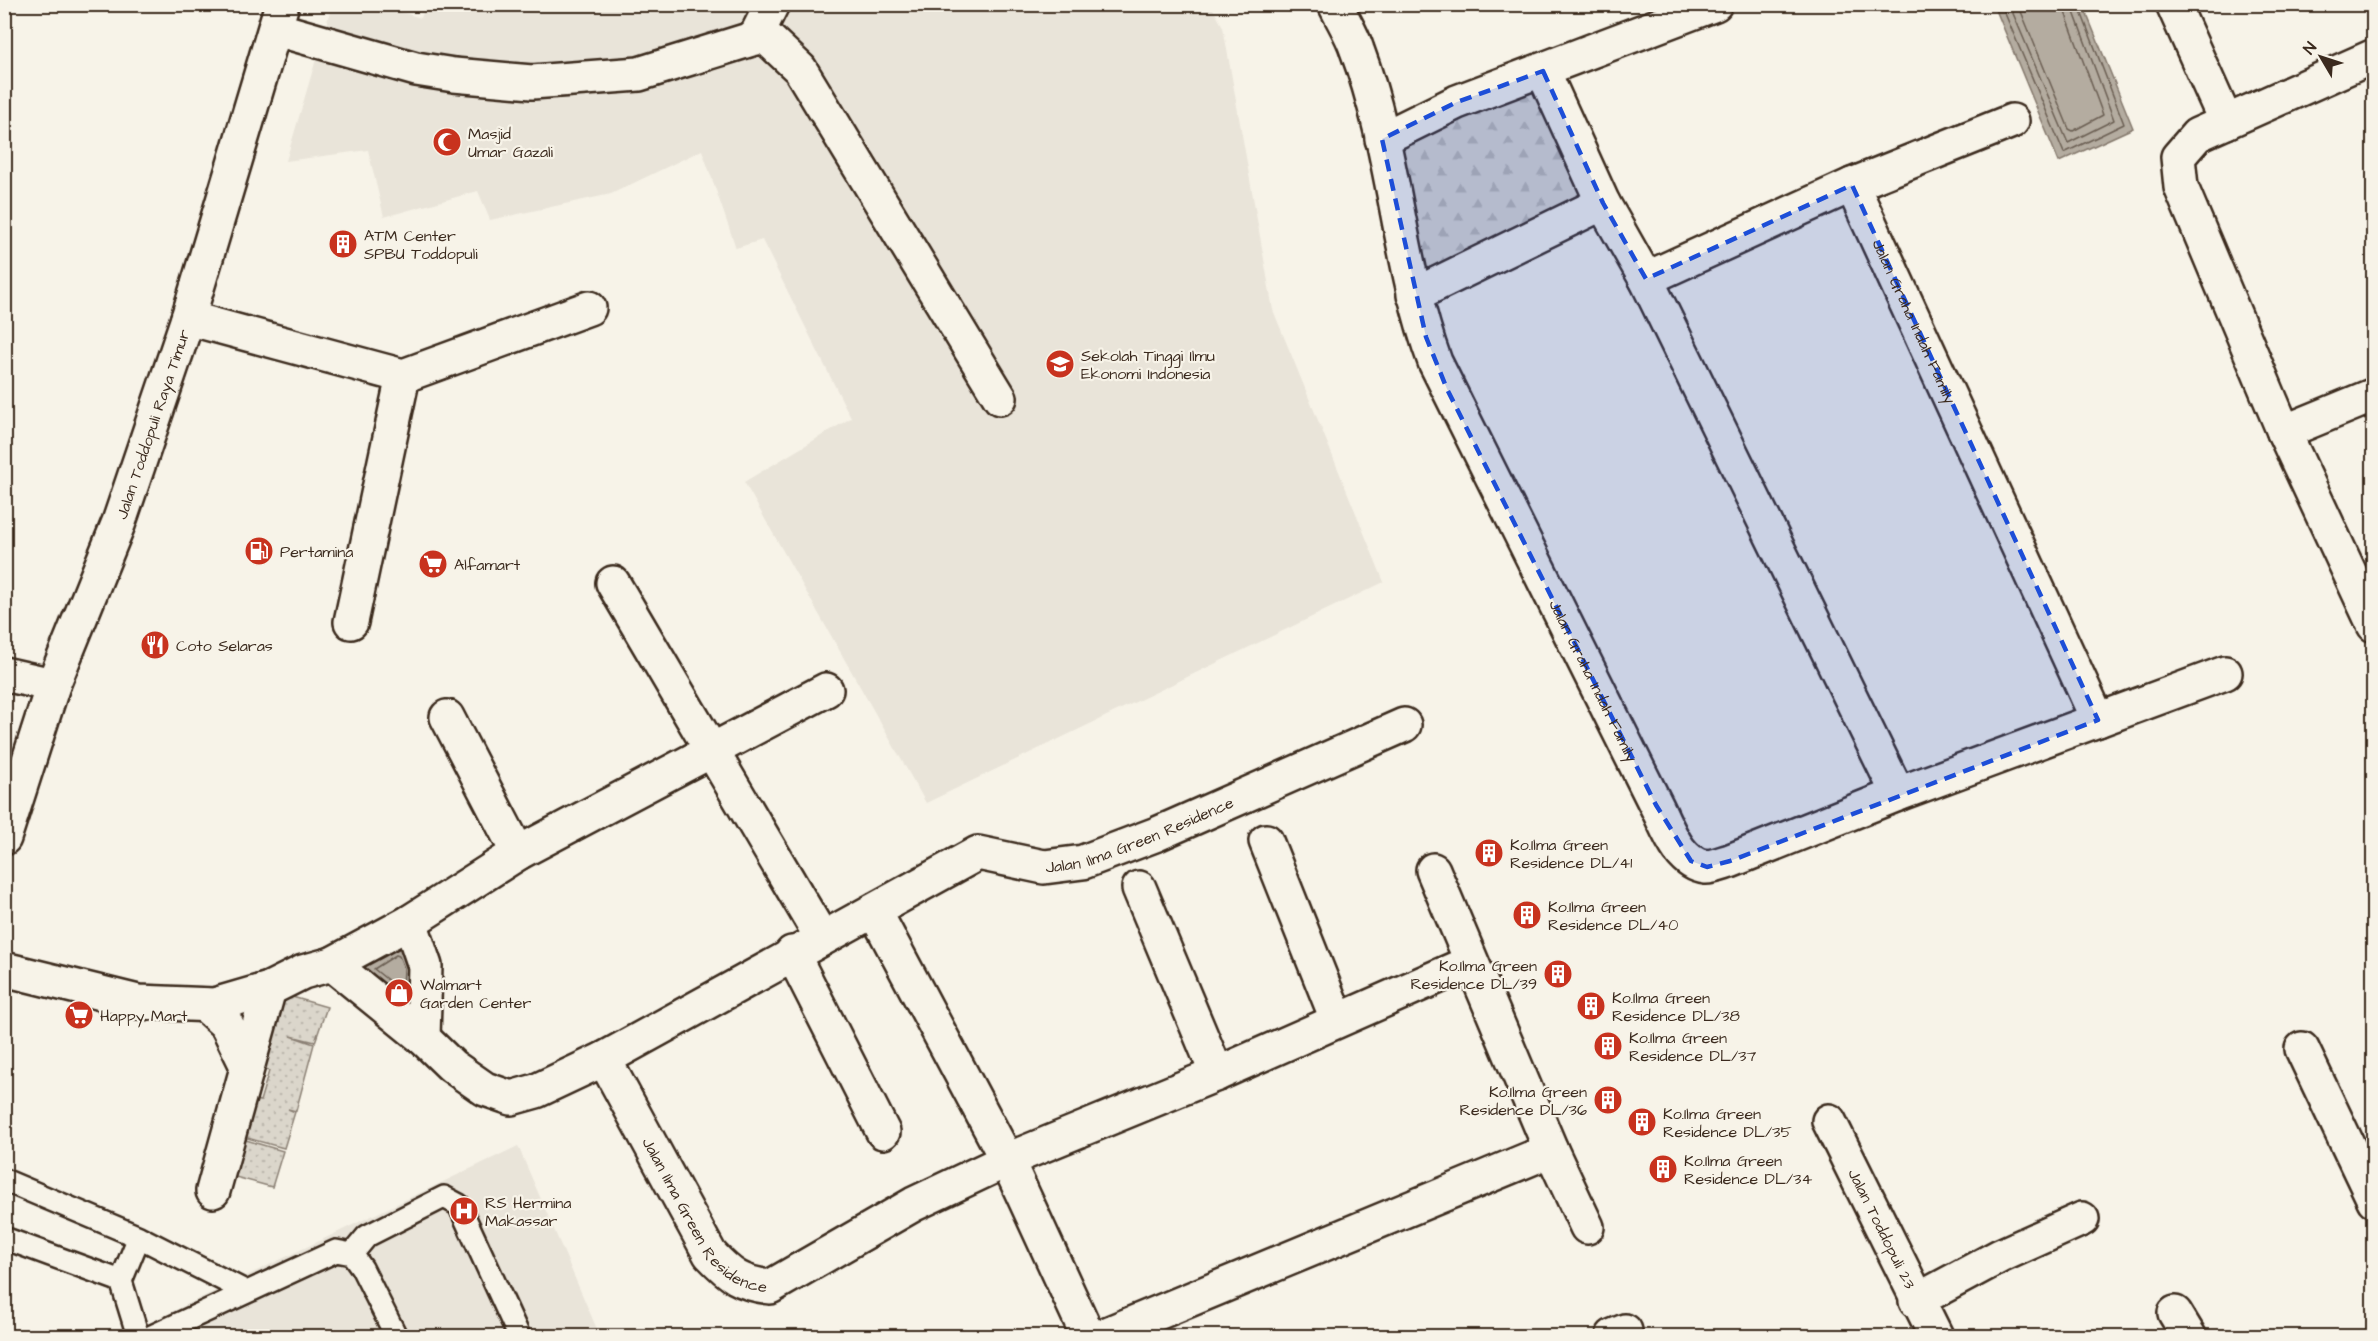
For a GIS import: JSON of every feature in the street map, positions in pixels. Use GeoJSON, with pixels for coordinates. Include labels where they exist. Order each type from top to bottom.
{"type":"FeatureCollection","features":[{"type":"Feature","properties":{"kind":"street"},"geometry":{"type":"LineString","coordinates":[[754,38],[772,4]]}},
{"type":"Feature","properties":{"kind":"street","name":"Jalan Graha Indah Family"},"geometry":{"type":"LineString","coordinates":[[1335,4],[1357,49],[1382,139],[1414,295],[1426,337],[1447,389],[1529,546],[1679,849],[1691,861],[1707,867],[1730,861],[1898,794],[2225,673]]}},
{"type":"Feature","properties":{"kind":"street"},"geometry":{"type":"LineString","coordinates":[[1382,139],[1457,102],[1714,4]]}},
{"type":"Feature","properties":{"kind":"street"},"geometry":{"type":"LineString","coordinates":[[2174,4],[2226,122]]}},
{"type":"Feature","properties":{"kind":"street"},"geometry":{"type":"LineString","coordinates":[[279,17],[416,69],[532,82],[639,74],[754,38],[766,37],[774,42],[800,69],[1000,398]]}},
{"type":"Feature","properties":{"kind":"street","name":"Jalan Toddopuli Raya Timur"},"geometry":{"type":"LineString","coordinates":[[4,838],[53,686],[119,522],[188,318],[279,17]]}},
{"type":"Feature","properties":{"kind":"street"},"geometry":{"type":"LineString","coordinates":[[2373,56],[2197,135],[2178,157],[2181,187],[2284,432],[2373,624]]}},
{"type":"Feature","properties":{"kind":"street"},"geometry":{"type":"LineString","coordinates":[[1543,71],[1603,203],[1646,279],[1898,794]]}},
{"type":"Feature","properties":{"kind":"street"},"geometry":{"type":"LineString","coordinates":[[1646,279],[1852,185],[2012,121]]}},
{"type":"Feature","properties":{"kind":"street","name":"Jalan Graha Indah Family"},"geometry":{"type":"LineString","coordinates":[[1852,185],[2098,720]]}},
{"type":"Feature","properties":{"kind":"street"},"geometry":{"type":"LineString","coordinates":[[1414,295],[1603,203]]}},
{"type":"Feature","properties":{"kind":"street"},"geometry":{"type":"LineString","coordinates":[[188,318],[403,375],[589,308]]}},
{"type":"Feature","properties":{"kind":"street"},"geometry":{"type":"LineString","coordinates":[[351,622],[403,375]]}},
{"type":"Feature","properties":{"kind":"street"},"geometry":{"type":"LineString","coordinates":[[2284,432],[2373,395]]}},
{"type":"Feature","properties":{"kind":"street"},"geometry":{"type":"LineString","coordinates":[[613,583],[822,938]]}},
{"type":"Feature","properties":{"kind":"street"},"geometry":{"type":"LineString","coordinates":[[4,674],[53,686]]}},
{"type":"Feature","properties":{"kind":"street"},"geometry":{"type":"LineString","coordinates":[[4,969],[138,1002],[206,1005],[269,989],[303,972],[332,964],[410,922],[519,854],[826,690]]}},
{"type":"Feature","properties":{"kind":"street"},"geometry":{"type":"LineString","coordinates":[[447,717],[519,854]]}},
{"type":"Feature","properties":{"kind":"street","name":"Jalan Ilma Green Residence"},"geometry":{"type":"LineString","coordinates":[[332,964],[423,1038],[452,1066],[485,1089],[511,1098],[536,1091],[604,1059],[792,952],[875,912],[978,853],[1044,867],[1083,862],[1157,834],[1404,725]]}},
{"type":"Feature","properties":{"kind":"street"},"geometry":{"type":"LineString","coordinates":[[1266,841],[1337,1019]]}},
{"type":"Feature","properties":{"kind":"street"},"geometry":{"type":"LineString","coordinates":[[1433,870],[1551,1150],[1587,1227]]}},
{"type":"Feature","properties":{"kind":"street"},"geometry":{"type":"LineString","coordinates":[[1138,888],[1217,1074]]}},
{"type":"Feature","properties":{"kind":"street"},"geometry":{"type":"LineString","coordinates":[[875,912],[1007,1160],[1088,1336]]}},
{"type":"Feature","properties":{"kind":"street"},"geometry":{"type":"LineString","coordinates":[[410,922],[425,966],[423,1038]]}},
{"type":"Feature","properties":{"kind":"street"},"geometry":{"type":"LineString","coordinates":[[792,952],[883,1132]]}},
{"type":"Feature","properties":{"kind":"street","name":"Jalan Ilma Green Residence"},"geometry":{"type":"LineString","coordinates":[[604,1059],[710,1254],[730,1274],[747,1284],[770,1287],[914,1204],[1007,1160],[1217,1074],[1337,1019],[1471,963]]}},
{"type":"Feature","properties":{"kind":"street"},"geometry":{"type":"LineString","coordinates":[[213,1191],[269,989]]}},
{"type":"Feature","properties":{"kind":"street"},"geometry":{"type":"LineString","coordinates":[[206,1005],[227,1025],[247,1066]]}},
{"type":"Feature","properties":{"kind":"street"},"geometry":{"type":"LineString","coordinates":[[2302,1049],[2373,1200]]}},
{"type":"Feature","properties":{"kind":"street","name":"Jalan Toddopuli 23"},"geometry":{"type":"LineString","coordinates":[[1829,1121],[1916,1301],[1936,1336]]}},
{"type":"Feature","properties":{"kind":"street"},"geometry":{"type":"LineString","coordinates":[[1102,1336],[1551,1150]]}},
{"type":"Feature","properties":{"kind":"street"},"geometry":{"type":"LineString","coordinates":[[1916,1301],[2000,1256],[2082,1219]]}},
{"type":"Feature","properties":{"kind":"lane"},"geometry":{"type":"LineString","coordinates":[[4,1180],[139,1237],[247,1292]]}},
{"type":"Feature","properties":{"kind":"lane"},"geometry":{"type":"LineString","coordinates":[[352,1254],[367,1236],[444,1197],[459,1205],[519,1336]]}},
{"type":"Feature","properties":{"kind":"lane"},"geometry":{"type":"LineString","coordinates":[[138,1336],[121,1281],[139,1237]]}},
{"type":"Feature","properties":{"kind":"lane"},"geometry":{"type":"LineString","coordinates":[[4,1238],[121,1281]]}},
{"type":"Feature","properties":{"kind":"lane"},"geometry":{"type":"LineString","coordinates":[[152,1336],[336,1251],[352,1254],[362,1268],[396,1336]]}},
{"type":"Feature","properties":{"kind":"highlighted area"},"geometry":{"type":"Polygon","coordinates":[[[1543,71],[1603,203],[1646,279],[1852,185],[2098,720],[1730,861],[1707,867],[1691,861],[1656,805],[1447,389],[1426,337],[1382,139],[1457,102],[1543,71]]]}},
{"type":"Feature","properties":{"kind":"shaded area","name":"Sekolah Tinggi Ilmu Ekonomi Indonesia"},"geometry":{"type":"Polygon","coordinates":[[[426,4],[1211,5],[1223,27],[1273,310],[1384,582],[926,803],[744,482],[851,418],[762,240],[736,248],[702,150],[611,194],[490,220],[478,191],[384,217],[368,150],[286,161],[332,5],[377,5],[421,18],[426,4]]]}},
{"type":"Feature","properties":{"kind":"shaded area","name":"RS Hermina Makassar"},"geometry":{"type":"Polygon","coordinates":[[[518,1146],[600,1336],[122,1336],[246,1276],[518,1146]]]}},
{"type":"Feature","properties":{"kind":"green space"},"geometry":{"type":"Polygon","coordinates":[[[1543,71],[1601,203],[1414,295],[1382,139],[1543,71]]]}},
{"type":"Feature","properties":{"kind":"green space"},"geometry":{"type":"Polygon","coordinates":[[[282,994],[327,1007],[315,1042],[291,1036],[314,1044],[296,1111],[288,1109],[295,1112],[284,1148],[240,1136],[251,1099],[260,1101],[269,1071],[259,1068],[282,994]]]}},
{"type":"Feature","properties":{"kind":"green space"},"geometry":{"type":"Polygon","coordinates":[[[239,1138],[283,1151],[272,1187],[228,1175],[239,1138]]]}},
{"type":"Feature","properties":{"kind":"water"},"geometry":{"type":"Polygon","coordinates":[[[1994,5],[2083,5],[2133,128],[2059,162],[1994,5]]]}},
{"type":"Feature","properties":{"kind":"water","name":"Walmart Garden Center"},"geometry":{"type":"Polygon","coordinates":[[[405,934],[415,1021],[347,966],[405,934]]]}},
{"type":"Feature","properties":{"kind":"place","name":"Masjid Umar Gazali"},"geometry":{"type":"Point","coordinates":[447,142]}},
{"type":"Feature","properties":{"kind":"place","name":"ATM Center SPBU Toddopuli"},"geometry":{"type":"Point","coordinates":[343,244]}},
{"type":"Feature","properties":{"kind":"place","name":"Sekolah Tinggi Ilmu Ekonomi Indonesia"},"geometry":{"type":"Point","coordinates":[1060,364]}},
{"type":"Feature","properties":{"kind":"place","name":"Pertamina"},"geometry":{"type":"Point","coordinates":[259,551]}},
{"type":"Feature","properties":{"kind":"place","name":"Alfamart"},"geometry":{"type":"Point","coordinates":[433,564]}},
{"type":"Feature","properties":{"kind":"place","name":"Coto Selaras"},"geometry":{"type":"Point","coordinates":[155,645]}},
{"type":"Feature","properties":{"kind":"place","name":"Ko.Ilma Green Residence DL/41"},"geometry":{"type":"Point","coordinates":[1489,853]}},
{"type":"Feature","properties":{"kind":"place","name":"Ko.Ilma Green Residence DL/40"},"geometry":{"type":"Point","coordinates":[1527,915]}},
{"type":"Feature","properties":{"kind":"place","name":"Ko.Ilma Green Residence DL/39"},"geometry":{"type":"Point","coordinates":[1558,974]}},
{"type":"Feature","properties":{"kind":"place","name":"Walmart Garden Center"},"geometry":{"type":"Point","coordinates":[399,993]}},
{"type":"Feature","properties":{"kind":"place","name":"Ko.Ilma Green Residence DL/38"},"geometry":{"type":"Point","coordinates":[1591,1006]}},
{"type":"Feature","properties":{"kind":"place","name":"Happy Mart"},"geometry":{"type":"Point","coordinates":[79,1015]}},
{"type":"Feature","properties":{"kind":"place","name":"Ko.Ilma Green Residence DL/37"},"geometry":{"type":"Point","coordinates":[1608,1046]}},
{"type":"Feature","properties":{"kind":"place","name":"Ko.Ilma Green Residence DL/36"},"geometry":{"type":"Point","coordinates":[1608,1100]}},
{"type":"Feature","properties":{"kind":"place","name":"Ko.Ilma Green Residence DL/35"},"geometry":{"type":"Point","coordinates":[1642,1122]}},
{"type":"Feature","properties":{"kind":"place","name":"Ko.Ilma Green Residence DL/34"},"geometry":{"type":"Point","coordinates":[1663,1169]}},
{"type":"Feature","properties":{"kind":"place","name":"RS Hermina Makassar"},"geometry":{"type":"Point","coordinates":[464,1211]}}]}
